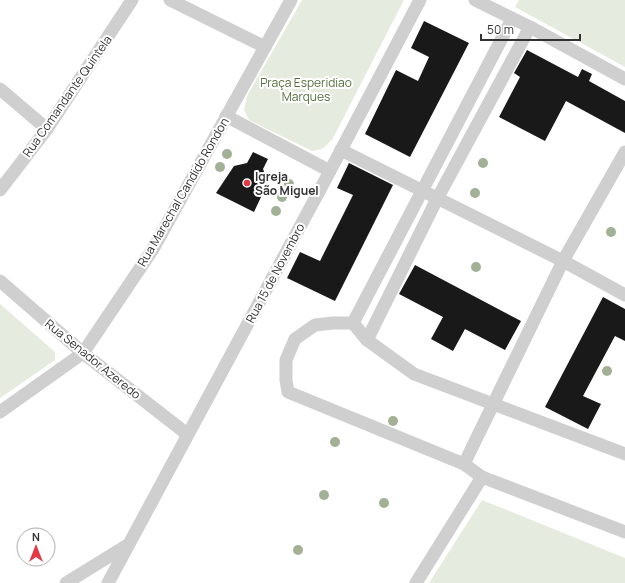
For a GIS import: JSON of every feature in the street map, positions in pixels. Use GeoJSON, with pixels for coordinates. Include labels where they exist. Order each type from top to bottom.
{"type":"FeatureCollection","features":[{"type":"Feature","properties":{"kind":"street","name":"Rua Comandante Quintela"},"geometry":{"type":"LineString","coordinates":[[0,190],[47,129],[132,0]]}},
{"type":"Feature","properties":{"kind":"street"},"geometry":{"type":"LineString","coordinates":[[170,0],[265,47]]}},
{"type":"Feature","properties":{"kind":"street","name":"Rua Marechal Candido Rondon"},"geometry":{"type":"LineString","coordinates":[[0,412],[83,353],[153,249],[291,0]]}},
{"type":"Feature","properties":{"kind":"street","name":"Rua 15 de Novembro"},"geometry":{"type":"LineString","coordinates":[[108,583],[330,171],[420,0]]}},
{"type":"Feature","properties":{"kind":"street"},"geometry":{"type":"LineString","coordinates":[[475,0],[530,27],[625,80]]}},
{"type":"Feature","properties":{"kind":"street"},"geometry":{"type":"LineString","coordinates":[[353,323],[512,18]]}},
{"type":"Feature","properties":{"kind":"street"},"geometry":{"type":"LineString","coordinates":[[367,340],[437,199],[530,27]]}},
{"type":"Feature","properties":{"kind":"street"},"geometry":{"type":"LineString","coordinates":[[0,89],[47,129]]}},
{"type":"Feature","properties":{"kind":"street"},"geometry":{"type":"LineString","coordinates":[[226,116],[330,171]]}},
{"type":"Feature","properties":{"kind":"street"},"geometry":{"type":"LineString","coordinates":[[341,150],[563,261],[625,295]]}},
{"type":"Feature","properties":{"kind":"street"},"geometry":{"type":"LineString","coordinates":[[464,464],[563,261],[625,152]]}},
{"type":"Feature","properties":{"kind":"street","name":"Rua Senador Azeredo"},"geometry":{"type":"LineString","coordinates":[[0,281],[83,353],[187,434]]}},
{"type":"Feature","properties":{"kind":"street"},"geometry":{"type":"LineString","coordinates":[[353,323],[367,340],[414,374],[625,454]]}},
{"type":"Feature","properties":{"kind":"street"},"geometry":{"type":"LineString","coordinates":[[353,323],[315,325],[294,339],[286,360],[286,380],[288,392],[464,464],[482,477],[625,532]]}},
{"type":"Feature","properties":{"kind":"street"},"geometry":{"type":"LineString","coordinates":[[416,583],[482,477]]}},
{"type":"Feature","properties":{"kind":"street"},"geometry":{"type":"LineString","coordinates":[[66,583],[127,546]]}},
{"type":"Feature","properties":{"kind":"green space","name":"Praça Esperidiao Marques"},"geometry":{"type":"Polygon","coordinates":[[[302,0],[404,0],[332,140],[322,149],[312,151],[249,120],[244,110],[247,96],[302,0]]]}},
{"type":"Feature","properties":{"kind":"green space"},"geometry":{"type":"Polygon","coordinates":[[[519,0],[625,0],[625,67],[515,7],[519,0]]]}},
{"type":"Feature","properties":{"kind":"green space"},"geometry":{"type":"Polygon","coordinates":[[[0,304],[55,352],[55,360],[0,398],[0,304]]]}},
{"type":"Feature","properties":{"kind":"green space"},"geometry":{"type":"Polygon","coordinates":[[[482,500],[625,558],[625,583],[429,583],[482,500]]]}},
{"type":"Feature","properties":{"kind":"building"},"geometry":{"type":"Polygon","coordinates":[[[424,21],[469,43],[410,157],[365,134],[396,70],[418,81],[429,57],[411,48],[424,21]]]}},
{"type":"Feature","properties":{"kind":"building"},"geometry":{"type":"Polygon","coordinates":[[[527,50],[578,77],[582,69],[592,74],[589,81],[625,101],[625,133],[566,101],[545,141],[499,117],[520,77],[514,73],[527,50]]]}},
{"type":"Feature","properties":{"kind":"building","name":"Igreja São Miguel"},"geometry":{"type":"Polygon","coordinates":[[[253,152],[268,159],[263,169],[268,182],[254,212],[216,193],[234,166],[247,163],[253,152]]]}},
{"type":"Feature","properties":{"kind":"building"},"geometry":{"type":"Polygon","coordinates":[[[349,163],[393,185],[335,301],[287,278],[300,252],[320,261],[353,195],[337,188],[349,163]]]}},
{"type":"Feature","properties":{"kind":"building"},"geometry":{"type":"Polygon","coordinates":[[[415,265],[521,321],[505,350],[465,329],[453,351],[431,339],[443,317],[399,294],[415,265]]]}},
{"type":"Feature","properties":{"kind":"building"},"geometry":{"type":"Polygon","coordinates":[[[603,297],[625,309],[625,341],[615,336],[583,396],[601,404],[588,429],[545,407],[603,297]]]}},
{"type":"Feature","properties":{"kind":"place","name":"Igreja São Miguel"},"geometry":{"type":"Point","coordinates":[247,183]}}]}
